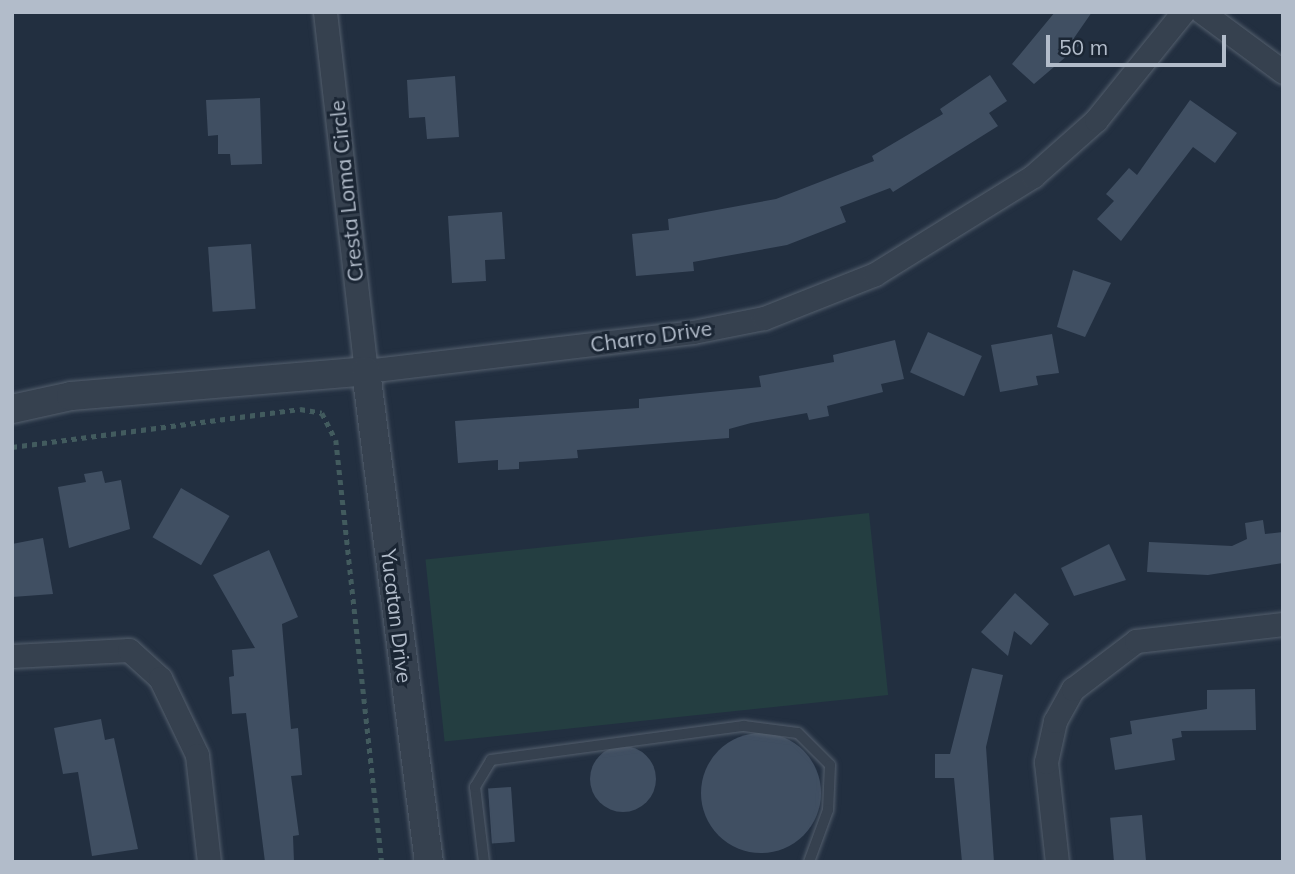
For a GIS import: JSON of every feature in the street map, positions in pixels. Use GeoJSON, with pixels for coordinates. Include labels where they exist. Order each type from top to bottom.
{"type":"FeatureCollection","features":[{"type":"Feature","properties":{"kind":"street","name":"Cresta Loma Circle"},"geometry":{"type":"LineString","coordinates":[[325,12],[366,371]]}},
{"type":"Feature","properties":{"kind":"street","name":"Charro Drive"},"geometry":{"type":"LineString","coordinates":[[12,409],[71,396],[366,371],[705,330],[764,318],[875,274],[1033,176],[1097,120],[1183,12]]}},
{"type":"Feature","properties":{"kind":"street"},"geometry":{"type":"LineString","coordinates":[[1202,12],[1283,72]]}},
{"type":"Feature","properties":{"kind":"street","name":"Yucatan Drive"},"geometry":{"type":"LineString","coordinates":[[366,371],[429,862]]}},
{"type":"Feature","properties":{"kind":"street"},"geometry":{"type":"LineString","coordinates":[[1057,862],[1046,762],[1055,721],[1073,689],[1136,641],[1283,624]]}},
{"type":"Feature","properties":{"kind":"street"},"geometry":{"type":"LineString","coordinates":[[12,656],[129,650],[160,678],[197,755],[209,862]]}},
{"type":"Feature","properties":{"kind":"lane"},"geometry":{"type":"LineString","coordinates":[[484,862],[475,787],[491,760],[744,726],[798,733],[830,765],[828,810],[809,862]]}},
{"type":"Feature","properties":{"kind":"path"},"geometry":{"type":"LineString","coordinates":[[12,447],[300,409],[323,412],[336,440],[382,862]]}},
{"type":"Feature","properties":{"kind":"green space"},"geometry":{"type":"Polygon","coordinates":[[[869,513],[888,695],[445,742],[425,560],[869,513]]]}},
{"type":"Feature","properties":{"kind":"building"},"geometry":{"type":"Polygon","coordinates":[[[1055,12],[1092,12],[1074,38],[1081,44],[1034,84],[1012,64],[1055,12]]]}},
{"type":"Feature","properties":{"kind":"building"},"geometry":{"type":"Polygon","coordinates":[[[990,75],[1007,101],[989,113],[998,126],[893,192],[890,188],[840,207],[846,222],[787,245],[693,262],[694,271],[636,276],[632,234],[669,230],[668,219],[776,199],[874,161],[872,156],[943,114],[940,109],[990,75]]]}},
{"type":"Feature","properties":{"kind":"building"},"geometry":{"type":"Polygon","coordinates":[[[455,76],[459,137],[427,139],[425,117],[409,118],[407,80],[455,76]]]}},
{"type":"Feature","properties":{"kind":"building"},"geometry":{"type":"Polygon","coordinates":[[[260,98],[262,164],[231,165],[230,154],[218,154],[218,135],[208,136],[206,100],[260,98]]]}},
{"type":"Feature","properties":{"kind":"building"},"geometry":{"type":"Polygon","coordinates":[[[1190,100],[1237,133],[1215,163],[1193,147],[1121,241],[1097,219],[1114,201],[1106,194],[1129,168],[1137,175],[1190,100]]]}},
{"type":"Feature","properties":{"kind":"building"},"geometry":{"type":"Polygon","coordinates":[[[502,212],[505,259],[485,260],[486,281],[452,283],[448,216],[502,212]]]}},
{"type":"Feature","properties":{"kind":"building"},"geometry":{"type":"Polygon","coordinates":[[[251,244],[256,309],[213,312],[208,247],[251,244]]]}},
{"type":"Feature","properties":{"kind":"building"},"geometry":{"type":"Polygon","coordinates":[[[1073,270],[1111,283],[1085,337],[1057,327],[1073,270]]]}},
{"type":"Feature","properties":{"kind":"building"},"geometry":{"type":"Polygon","coordinates":[[[928,332],[982,356],[964,396],[910,372],[928,332]]]}},
{"type":"Feature","properties":{"kind":"building"},"geometry":{"type":"Polygon","coordinates":[[[1052,334],[1059,373],[1036,376],[1038,385],[1000,392],[991,345],[1052,334]]]}},
{"type":"Feature","properties":{"kind":"building"},"geometry":{"type":"Polygon","coordinates":[[[895,340],[904,379],[881,384],[883,392],[827,406],[829,416],[809,420],[807,413],[751,423],[729,429],[729,438],[577,450],[578,458],[519,462],[519,469],[498,470],[498,460],[458,463],[455,421],[639,408],[639,399],[761,387],[759,376],[834,362],[833,355],[895,340]]]}},
{"type":"Feature","properties":{"kind":"building"},"geometry":{"type":"Polygon","coordinates":[[[102,471],[105,483],[121,480],[130,529],[69,548],[58,487],[86,482],[84,474],[102,471]]]}},
{"type":"Feature","properties":{"kind":"building"},"geometry":{"type":"Polygon","coordinates":[[[181,488],[229,516],[201,565],[153,537],[181,488]]]}},
{"type":"Feature","properties":{"kind":"building"},"geometry":{"type":"Polygon","coordinates":[[[1263,520],[1265,534],[1283,532],[1283,563],[1208,575],[1147,572],[1149,542],[1232,546],[1247,539],[1245,523],[1263,520]]]}},
{"type":"Feature","properties":{"kind":"building"},"geometry":{"type":"Polygon","coordinates":[[[43,538],[53,594],[12,597],[12,544],[43,538]]]}},
{"type":"Feature","properties":{"kind":"building"},"geometry":{"type":"Polygon","coordinates":[[[1109,544],[1126,580],[1074,596],[1061,568],[1109,544]]]}},
{"type":"Feature","properties":{"kind":"building"},"geometry":{"type":"Polygon","coordinates":[[[269,550],[298,617],[282,624],[291,729],[298,728],[302,775],[291,776],[299,835],[293,836],[294,862],[265,862],[246,713],[232,714],[229,677],[234,676],[232,650],[255,648],[213,575],[269,550]]]}},
{"type":"Feature","properties":{"kind":"building"},"geometry":{"type":"Polygon","coordinates":[[[1015,593],[1049,624],[1031,645],[1014,631],[1008,656],[981,632],[1015,593]]]}},
{"type":"Feature","properties":{"kind":"building"},"geometry":{"type":"Polygon","coordinates":[[[972,668],[1003,675],[986,747],[994,862],[962,862],[954,778],[935,778],[935,754],[950,754],[972,668]]]}},
{"type":"Feature","properties":{"kind":"building"},"geometry":{"type":"Polygon","coordinates":[[[1255,689],[1256,730],[1181,731],[1182,737],[1172,739],[1175,760],[1115,770],[1110,738],[1132,734],[1130,721],[1207,709],[1207,690],[1255,689]]]}},
{"type":"Feature","properties":{"kind":"building"},"geometry":{"type":"Polygon","coordinates":[[[101,719],[105,740],[114,738],[138,849],[92,856],[78,772],[63,774],[54,728],[101,719]]]}},
{"type":"Feature","properties":{"kind":"building"},"geometry":{"type":"Polygon","coordinates":[[[761,733],[784,737],[804,750],[817,770],[821,793],[817,816],[804,836],[784,849],[761,853],[738,849],[718,836],[705,816],[701,793],[705,770],[718,750],[738,737],[761,733]]]}},
{"type":"Feature","properties":{"kind":"building"},"geometry":{"type":"Polygon","coordinates":[[[623,746],[636,749],[646,756],[653,766],[656,779],[653,792],[646,802],[636,809],[623,812],[610,809],[600,802],[593,792],[590,779],[593,766],[600,756],[610,749],[623,746]]]}},
{"type":"Feature","properties":{"kind":"building"},"geometry":{"type":"Polygon","coordinates":[[[511,787],[515,842],[492,843],[488,789],[511,787]]]}},
{"type":"Feature","properties":{"kind":"building"},"geometry":{"type":"Polygon","coordinates":[[[1142,815],[1146,862],[1114,862],[1110,818],[1142,815]]]}}]}
